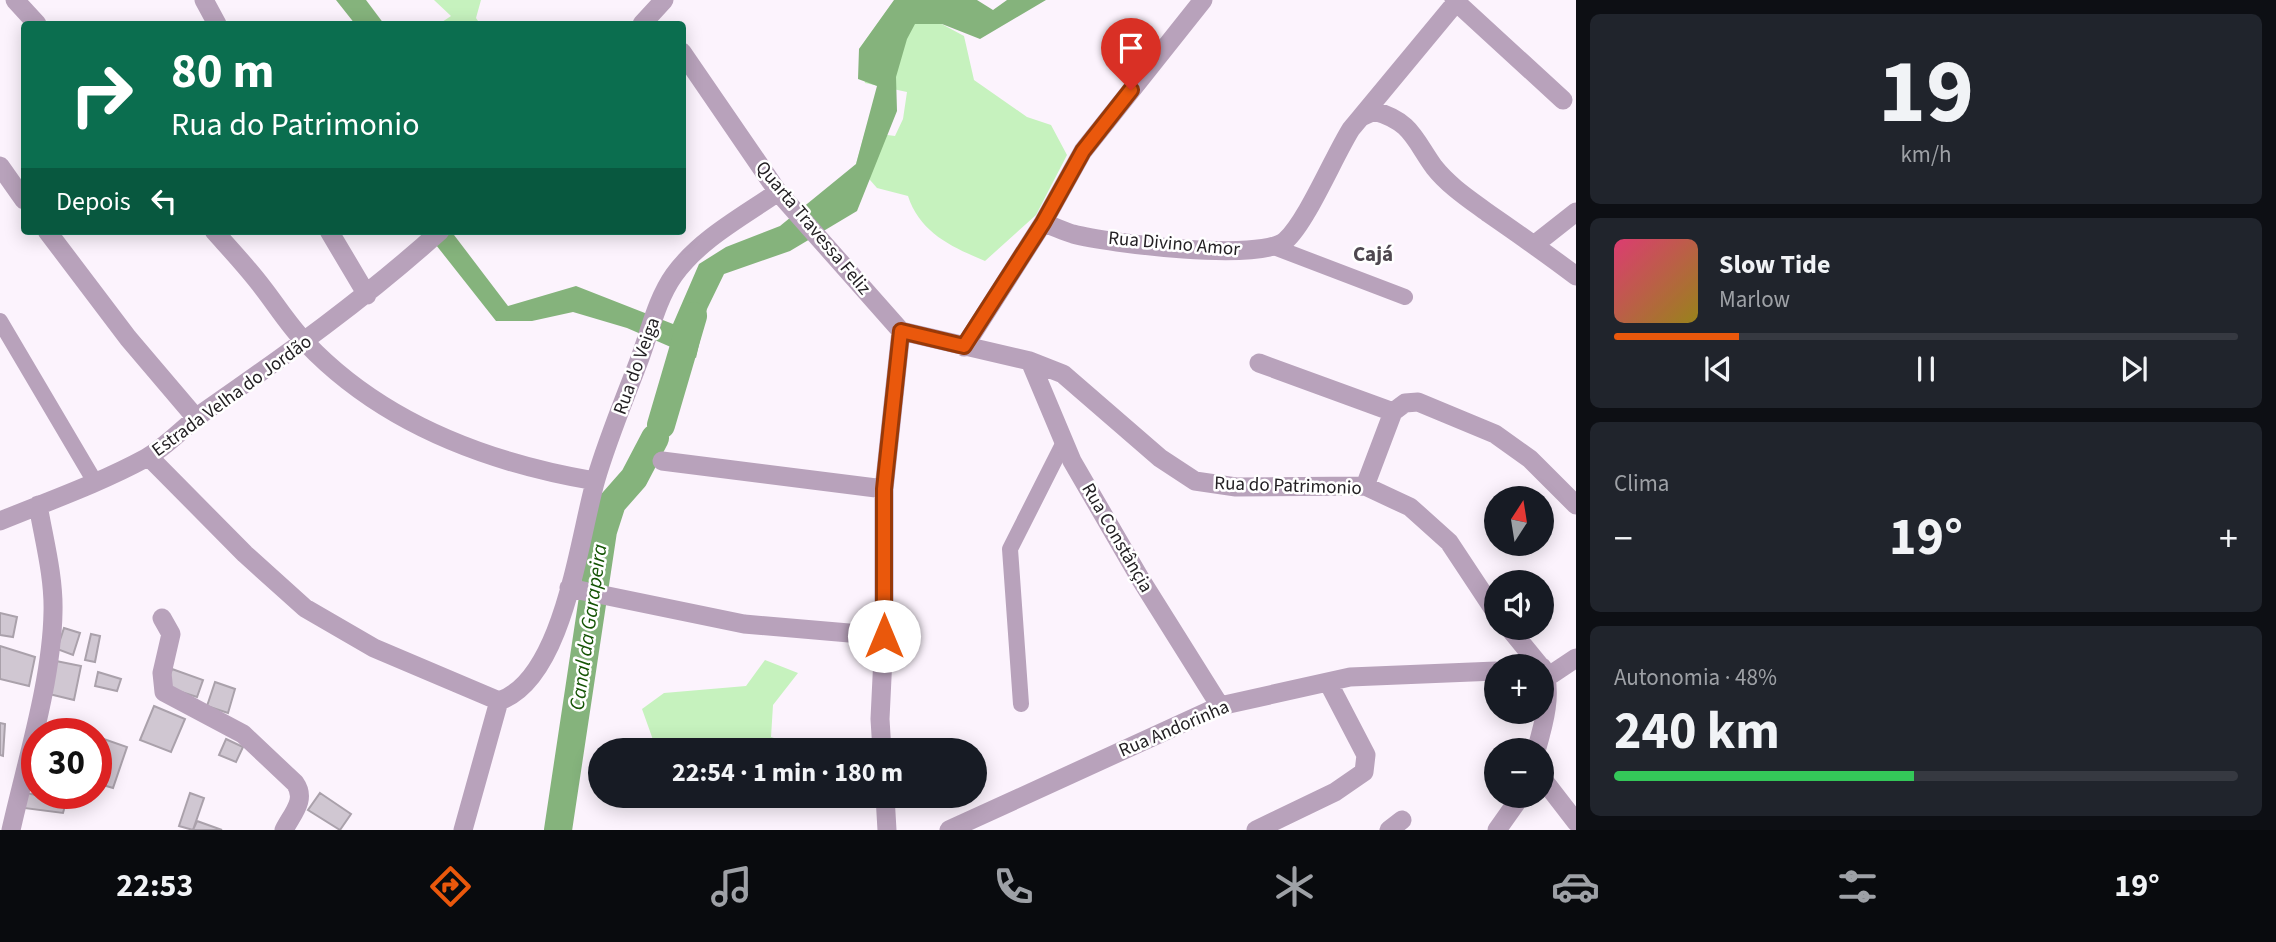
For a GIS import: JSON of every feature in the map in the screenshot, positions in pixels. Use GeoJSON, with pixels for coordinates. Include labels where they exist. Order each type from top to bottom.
{"type":"FeatureCollection","features":[{"type":"Feature","properties":{"kind":"street"},"geometry":{"type":"LineString","coordinates":[[15,0],[34,21]]}},
{"type":"Feature","properties":{"kind":"street"},"geometry":{"type":"LineString","coordinates":[[204,0],[215,21]]}},
{"type":"Feature","properties":{"kind":"street"},"geometry":{"type":"LineString","coordinates":[[964,346],[1043,223],[1083,151],[1203,0]]}},
{"type":"Feature","properties":{"kind":"street"},"geometry":{"type":"LineString","coordinates":[[1274,247],[1286,241],[1302,218],[1336,153],[1361,117],[1456,1],[1563,100]]}},
{"type":"Feature","properties":{"kind":"street","name":"Quarta Travessa Feliz"},"geometry":{"type":"LineString","coordinates":[[686,58],[778,192],[901,331]]}},
{"type":"Feature","properties":{"kind":"street"},"geometry":{"type":"LineString","coordinates":[[1361,117],[1374,111],[1390,115],[1405,125],[1417,138],[1435,167],[1454,188],[1576,276]]}},
{"type":"Feature","properties":{"kind":"street"},"geometry":{"type":"LineString","coordinates":[[0,166],[21,196]]}},
{"type":"Feature","properties":{"kind":"street","name":"Rua do Veiga"},"geometry":{"type":"LineString","coordinates":[[499,701],[510,697],[519,689],[549,650],[569,588],[595,481],[659,306],[673,276],[704,242],[778,192]]}},
{"type":"Feature","properties":{"kind":"street"},"geometry":{"type":"LineString","coordinates":[[1534,245],[1576,212]]}},
{"type":"Feature","properties":{"kind":"street","name":"Rua Divino Amor"},"geometry":{"type":"LineString","coordinates":[[1043,223],[1074,234],[1151,245],[1212,251],[1274,247]]}},
{"type":"Feature","properties":{"kind":"street"},"geometry":{"type":"LineString","coordinates":[[50,235],[128,338],[196,418]]}},
{"type":"Feature","properties":{"kind":"street"},"geometry":{"type":"LineString","coordinates":[[217,235],[305,342],[376,402],[409,421],[505,461],[549,473],[595,481]]}},
{"type":"Feature","properties":{"kind":"street"},"geometry":{"type":"LineString","coordinates":[[331,235],[367,295]]}},
{"type":"Feature","properties":{"kind":"street","name":"Estrada Velha do Jordão"},"geometry":{"type":"LineString","coordinates":[[0,521],[149,457],[196,418],[367,295],[435,235]]}},
{"type":"Feature","properties":{"kind":"street"},"geometry":{"type":"LineString","coordinates":[[881,738],[884,489],[901,331]]}},
{"type":"Feature","properties":{"kind":"street","name":"Rua do Patrimonio"},"geometry":{"type":"LineString","coordinates":[[901,331],[1030,361],[1063,374],[1160,458],[1195,481],[1236,487],[1365,486],[1410,507],[1449,542],[1484,595]]}},
{"type":"Feature","properties":{"kind":"street","name":"Rua Constânçia"},"geometry":{"type":"LineString","coordinates":[[1030,361],[1064,442],[1141,580],[1220,706]]}},
{"type":"Feature","properties":{"kind":"street"},"geometry":{"type":"LineString","coordinates":[[1259,363],[1393,412]]}},
{"type":"Feature","properties":{"kind":"street"},"geometry":{"type":"LineString","coordinates":[[1365,486],[1393,412],[1405,403],[1418,402],[1495,434],[1531,459],[1576,505]]}},
{"type":"Feature","properties":{"kind":"street"},"geometry":{"type":"LineString","coordinates":[[149,457],[245,554],[305,608],[374,648],[499,701],[463,830]]}},
{"type":"Feature","properties":{"kind":"street"},"geometry":{"type":"LineString","coordinates":[[662,461],[884,489]]}},
{"type":"Feature","properties":{"kind":"street"},"geometry":{"type":"LineString","coordinates":[[11,830],[47,668],[53,615],[38,505]]}},
{"type":"Feature","properties":{"kind":"street"},"geometry":{"type":"LineString","coordinates":[[569,588],[744,624],[884,636]]}},
{"type":"Feature","properties":{"kind":"street"},"geometry":{"type":"LineString","coordinates":[[162,618],[171,634],[162,673],[164,692],[243,734],[295,783],[300,790],[300,802],[284,830]]}},
{"type":"Feature","properties":{"kind":"street"},"geometry":{"type":"LineString","coordinates":[[1519,640],[1530,654]]}},
{"type":"Feature","properties":{"kind":"street"},"geometry":{"type":"LineString","coordinates":[[1554,666],[1576,657]]}},
{"type":"Feature","properties":{"kind":"street","name":"Rua Andorinha"},"geometry":{"type":"LineString","coordinates":[[949,830],[1220,706],[1350,677],[1484,671]]}},
{"type":"Feature","properties":{"kind":"street"},"geometry":{"type":"LineString","coordinates":[[1256,830],[1335,792],[1364,772],[1366,755],[1328,682]]}},
{"type":"Feature","properties":{"kind":"street"},"geometry":{"type":"LineString","coordinates":[[1554,794],[1576,822]]}},
{"type":"Feature","properties":{"kind":"street"},"geometry":{"type":"LineString","coordinates":[[886,808],[887,830]]}},
{"type":"Feature","properties":{"kind":"street"},"geometry":{"type":"LineString","coordinates":[[1497,830],[1513,808]]}},
{"type":"Feature","properties":{"kind":"lane"},"geometry":{"type":"LineString","coordinates":[[1274,247],[1405,297]]}},
{"type":"Feature","properties":{"kind":"lane"},"geometry":{"type":"LineString","coordinates":[[0,321],[95,482]]}},
{"type":"Feature","properties":{"kind":"lane"},"geometry":{"type":"LineString","coordinates":[[1021,704],[1010,549],[1064,442]]}},
{"type":"Feature","properties":{"kind":"shaded area"},"geometry":{"type":"Polygon","coordinates":[[[336,0],[366,0],[382,21],[353,21],[336,0]]]}},
{"type":"Feature","properties":{"kind":"shaded area"},"geometry":{"type":"Polygon","coordinates":[[[434,0],[481,0],[476,18],[478,21],[444,21],[451,16],[434,0]]]}},
{"type":"Feature","properties":{"kind":"shaded area"},"geometry":{"type":"Polygon","coordinates":[[[894,0],[977,0],[993,10],[1007,0],[1046,0],[980,39],[942,24],[915,24],[907,39],[896,77],[897,111],[857,211],[790,251],[724,274],[707,309],[696,358],[627,328],[573,312],[532,321],[496,321],[428,235],[454,235],[508,306],[576,286],[673,324],[699,264],[726,247],[780,226],[856,164],[877,86],[858,79],[859,49],[894,0]]]}},
{"type":"Feature","properties":{"kind":"shaded area"},"geometry":{"type":"Polygon","coordinates":[[[897,0],[964,36],[974,80],[1027,117],[1051,125],[1067,155],[1036,215],[985,261],[939,237],[920,220],[908,196],[877,188],[856,164],[865,132],[895,136],[903,119],[907,92],[865,83],[859,49],[897,0]]]}},
{"type":"Feature","properties":{"kind":"shaded area"},"geometry":{"type":"Polygon","coordinates":[[[765,660],[798,673],[773,705],[771,737],[774,738],[652,738],[642,709],[664,693],[746,686],[765,660]]]}},
{"type":"Feature","properties":{"kind":"building"},"geometry":{"type":"Polygon","coordinates":[[[0,613],[17,617],[13,637],[0,635],[0,613]]]}},
{"type":"Feature","properties":{"kind":"building"},"geometry":{"type":"Polygon","coordinates":[[[64,628],[80,633],[73,655],[57,649],[64,628]]]}},
{"type":"Feature","properties":{"kind":"building"},"geometry":{"type":"Polygon","coordinates":[[[91,634],[100,636],[95,662],[85,660],[91,634]]]}},
{"type":"Feature","properties":{"kind":"building"},"geometry":{"type":"Polygon","coordinates":[[[0,646],[35,657],[29,686],[0,679],[0,646]]]}},
{"type":"Feature","properties":{"kind":"building"},"geometry":{"type":"Polygon","coordinates":[[[56,661],[81,666],[74,700],[49,694],[56,661]]]}},
{"type":"Feature","properties":{"kind":"building"},"geometry":{"type":"Polygon","coordinates":[[[172,669],[203,680],[197,697],[166,687],[172,669]]]}},
{"type":"Feature","properties":{"kind":"building"},"geometry":{"type":"Polygon","coordinates":[[[98,672],[121,679],[117,691],[95,686],[98,672]]]}},
{"type":"Feature","properties":{"kind":"building"},"geometry":{"type":"Polygon","coordinates":[[[215,682],[235,689],[228,713],[207,706],[215,682]]]}},
{"type":"Feature","properties":{"kind":"building"},"geometry":{"type":"Polygon","coordinates":[[[154,706],[185,719],[171,752],[140,740],[154,706]]]}},
{"type":"Feature","properties":{"kind":"building"},"geometry":{"type":"Polygon","coordinates":[[[0,723],[5,724],[3,756],[0,755],[0,723]]]}},
{"type":"Feature","properties":{"kind":"building"},"geometry":{"type":"Polygon","coordinates":[[[226,739],[243,747],[236,762],[219,755],[226,739]]]}},
{"type":"Feature","properties":{"kind":"building"},"geometry":{"type":"Polygon","coordinates":[[[112,742],[127,747],[112,788],[112,742]]]}},
{"type":"Feature","properties":{"kind":"building"},"geometry":{"type":"Polygon","coordinates":[[[190,793],[204,798],[193,830],[179,826],[190,793]]]}},
{"type":"Feature","properties":{"kind":"building"},"geometry":{"type":"Polygon","coordinates":[[[320,793],[351,814],[340,830],[308,810],[320,793]]]}},
{"type":"Feature","properties":{"kind":"building"},"geometry":{"type":"Polygon","coordinates":[[[32,809],[64,809],[63,813],[32,809]]]}},
{"type":"Feature","properties":{"kind":"building"},"geometry":{"type":"Polygon","coordinates":[[[197,821],[222,830],[193,830],[197,821]]]}},
{"type":"Feature","properties":{"kind":"waterway","name":"Canal da Garapeira"},"geometry":{"type":"LineString","coordinates":[[661,425],[693,316]]}},
{"type":"Feature","properties":{"kind":"waterway","name":"Canal da Garapeira"},"geometry":{"type":"LineString","coordinates":[[558,830],[603,531],[612,503],[634,478],[655,438]]}},
{"type":"Feature","properties":{"kind":"district","name":"Cajá"},"geometry":{"type":"Point","coordinates":[1373,254]}},
{"type":"Feature","properties":{"kind":"route"},"geometry":{"type":"LineString","coordinates":[[884,636],[884,489],[901,331],[964,346],[1043,223],[1083,151],[1131,90]]}}]}
